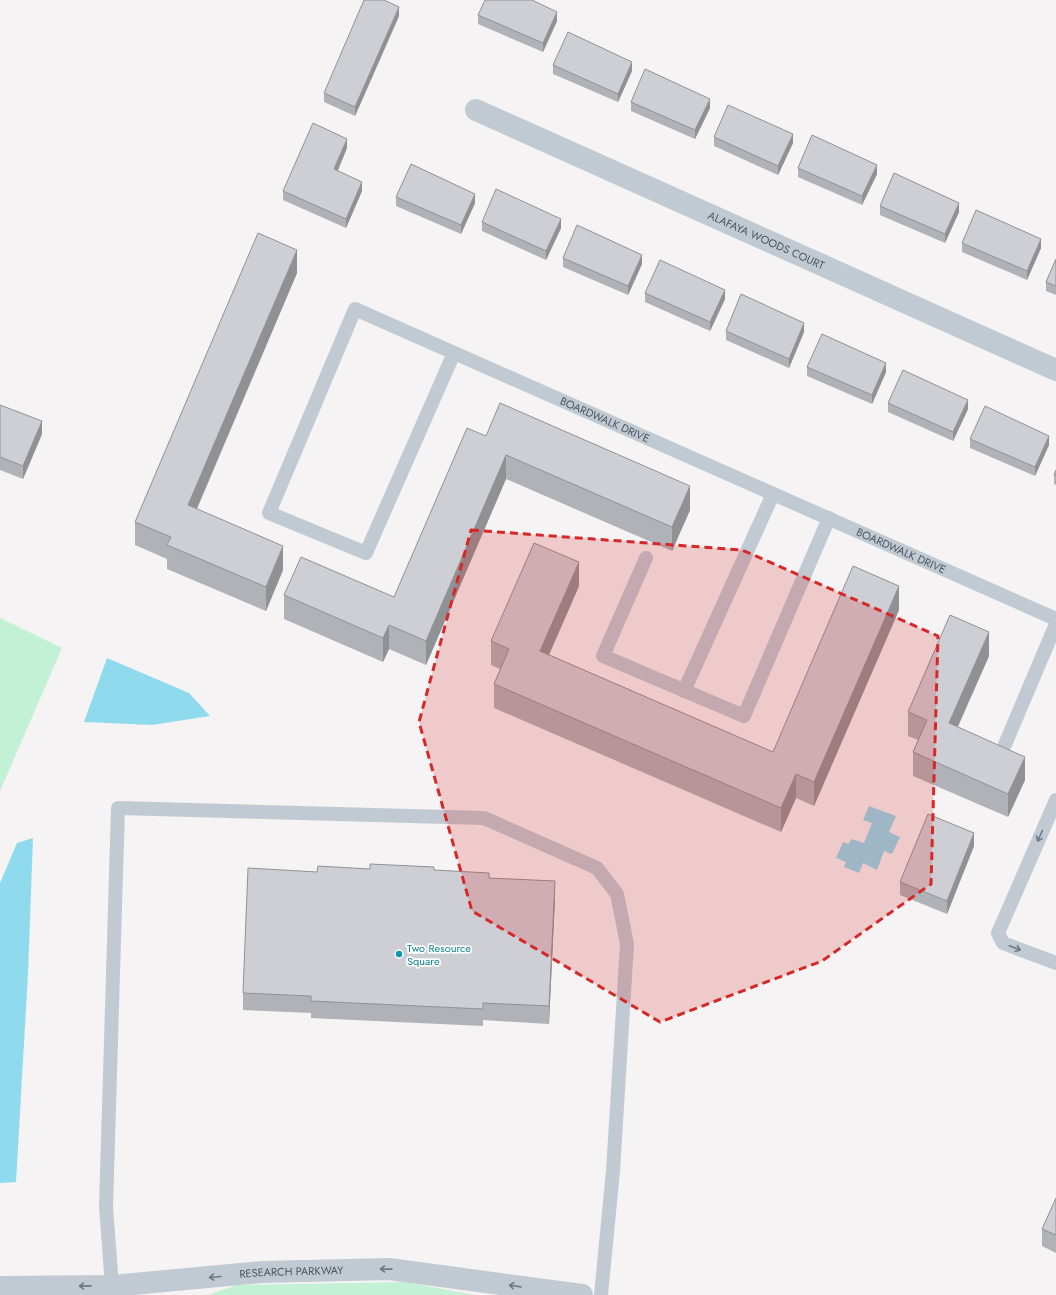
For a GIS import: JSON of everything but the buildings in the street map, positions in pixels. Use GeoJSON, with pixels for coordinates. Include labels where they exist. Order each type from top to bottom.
{"type":"FeatureCollection","features":[{"type":"Feature","properties":{"kind":"street","name":"ALAFAYA WOODS COURT"},"geometry":{"type":"LineString","coordinates":[[476,110],[1056,370]]}},
{"type":"Feature","properties":{"kind":"street","name":"RESEARCH PARKWAY"},"geometry":{"type":"LineString","coordinates":[[0,1287],[114,1290],[262,1272],[389,1269],[582,1295]]}},
{"type":"Feature","properties":{"kind":"lane","name":"BOARDWALK DRIVE"},"geometry":{"type":"LineString","coordinates":[[454,352],[366,553],[269,513],[355,309],[454,352],[1056,619]]}},
{"type":"Feature","properties":{"kind":"lane"},"geometry":{"type":"LineString","coordinates":[[684,691],[772,494]]}},
{"type":"Feature","properties":{"kind":"lane"},"geometry":{"type":"LineString","coordinates":[[646,558],[603,656],[744,716],[829,518]]}},
{"type":"Feature","properties":{"kind":"lane"},"geometry":{"type":"LineString","coordinates":[[1001,754],[1056,624]]}},
{"type":"Feature","properties":{"kind":"lane"},"geometry":{"type":"LineString","coordinates":[[1056,800],[998,933],[1003,943],[1056,963]]}},
{"type":"Feature","properties":{"kind":"lane"},"geometry":{"type":"LineString","coordinates":[[114,1290],[106,1207],[118,808],[484,818],[596,868],[617,894],[627,944],[613,1171],[601,1295]]}},
{"type":"Feature","properties":{"kind":"highlighted area"},"geometry":{"type":"Polygon","coordinates":[[[471,530],[742,550],[938,636],[931,884],[822,961],[660,1022],[472,911],[419,722],[471,530]]]}},
{"type":"Feature","properties":{"kind":"green space"},"geometry":{"type":"Polygon","coordinates":[[[0,618],[62,648],[0,791],[0,618]]]}},
{"type":"Feature","properties":{"kind":"green space"},"geometry":{"type":"Polygon","coordinates":[[[405,1282],[475,1295],[208,1295],[237,1285],[405,1282]]]}},
{"type":"Feature","properties":{"kind":"water"},"geometry":{"type":"Polygon","coordinates":[[[107,658],[189,693],[210,716],[152,725],[84,722],[107,658]]]}},
{"type":"Feature","properties":{"kind":"water"},"geometry":{"type":"Polygon","coordinates":[[[869,806],[896,816],[889,832],[900,837],[892,854],[884,851],[877,870],[863,863],[859,873],[844,867],[846,862],[836,858],[843,842],[848,844],[852,839],[864,843],[872,823],[863,820],[869,806]]]}},
{"type":"Feature","properties":{"kind":"water"},"geometry":{"type":"Polygon","coordinates":[[[33,838],[28,974],[16,1182],[0,1183],[0,883],[17,843],[33,838]]]}},
{"type":"Feature","properties":{"kind":"place","name":"Two Resource Square"},"geometry":{"type":"Point","coordinates":[399,954]}}]}
